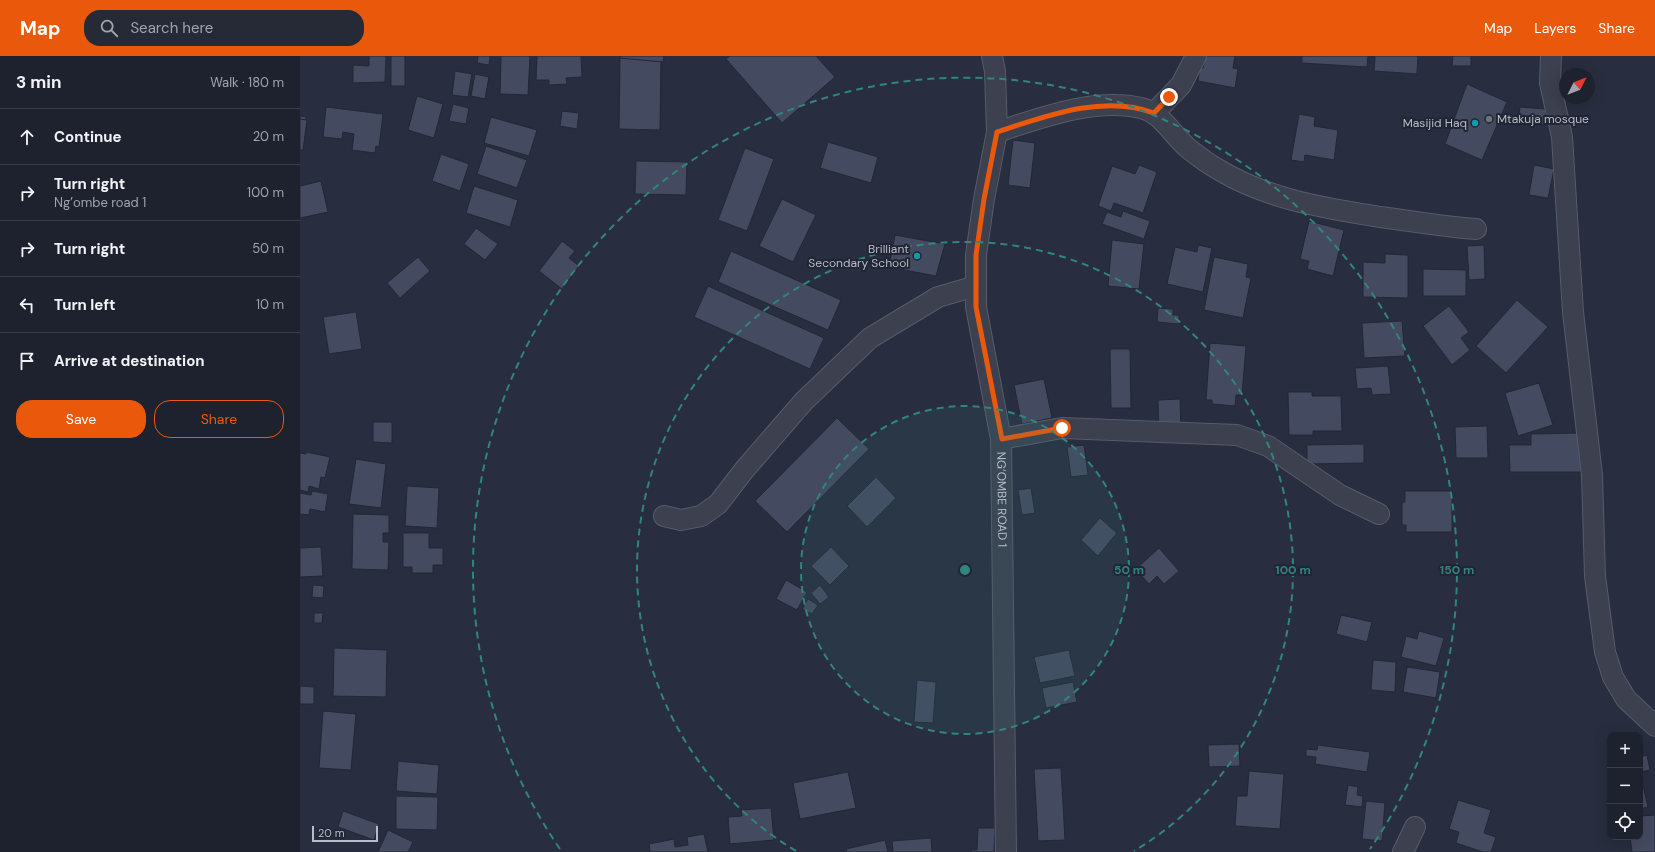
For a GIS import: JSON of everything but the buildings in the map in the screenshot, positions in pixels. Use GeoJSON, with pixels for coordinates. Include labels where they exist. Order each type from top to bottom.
{"type":"FeatureCollection","features":[{"type":"Feature","properties":{"kind":"street","name":"NG’OMBE ROAD 1"},"geometry":{"type":"LineString","coordinates":[[992,56],[995,71],[997,132],[984,199],[977,248],[976,307],[1002,439],[1006,852]]}},
{"type":"Feature","properties":{"kind":"street"},"geometry":{"type":"LineString","coordinates":[[1154,113],[1181,85],[1196,56]]}},
{"type":"Feature","properties":{"kind":"street"},"geometry":{"type":"LineString","coordinates":[[1551,56],[1550,83],[1562,137],[1573,312],[1592,475],[1595,576],[1605,652],[1614,677],[1626,699],[1655,726]]}},
{"type":"Feature","properties":{"kind":"street"},"geometry":{"type":"LineString","coordinates":[[997,132],[1038,119],[1090,107],[1122,105],[1142,108],[1154,113],[1189,149],[1221,171],[1267,193],[1325,208],[1448,227],[1476,229]]}},
{"type":"Feature","properties":{"kind":"street"},"geometry":{"type":"LineString","coordinates":[[664,516],[681,520],[701,516],[718,504],[745,468],[804,401],[870,338],[938,297],[976,286]]}},
{"type":"Feature","properties":{"kind":"street"},"geometry":{"type":"LineString","coordinates":[[1002,439],[1062,428],[1237,435],[1268,446],[1340,495],[1378,514]]}},
{"type":"Feature","properties":{"kind":"street"},"geometry":{"type":"LineString","coordinates":[[1403,852],[1415,826]]}},
{"type":"Feature","properties":{"kind":"place","name":"Mtakuja mosque"},"geometry":{"type":"Point","coordinates":[1489,119]}},
{"type":"Feature","properties":{"kind":"place","name":"Masijid Haq"},"geometry":{"type":"Point","coordinates":[1475,123]}},
{"type":"Feature","properties":{"kind":"place","name":"Brilliant Secondary School"},"geometry":{"type":"Point","coordinates":[917,256]}},
{"type":"Feature","properties":{"kind":"route"},"geometry":{"type":"LineString","coordinates":[[1062,428],[1002,439],[986,364],[976,307],[976,255],[984,199],[997,132],[1038,119],[1090,107],[1122,105],[1142,108],[1154,113],[1169,97]]}}]}
